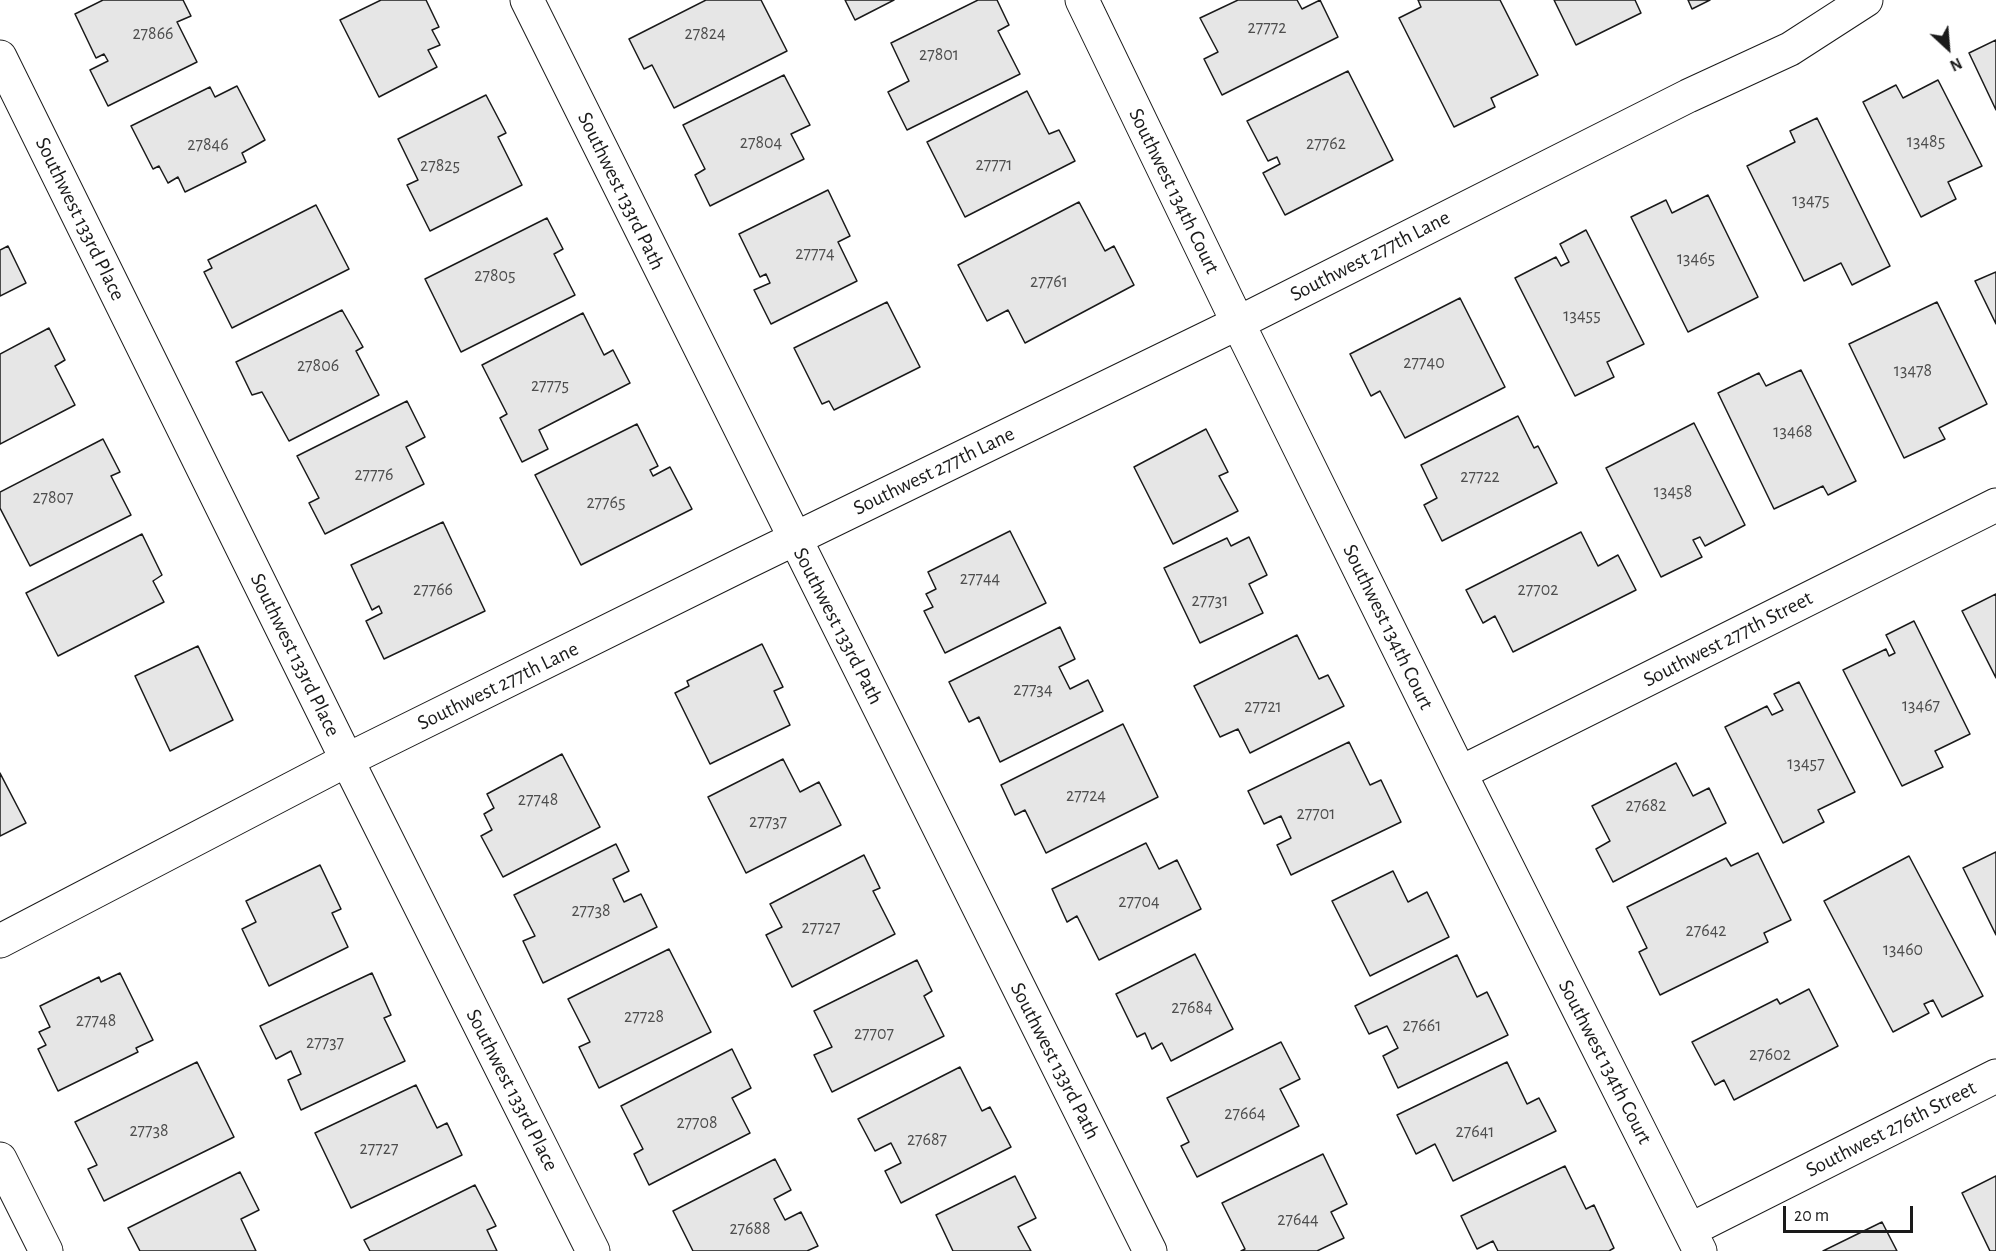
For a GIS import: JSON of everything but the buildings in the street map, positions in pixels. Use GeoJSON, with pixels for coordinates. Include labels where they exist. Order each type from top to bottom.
{"type":"FeatureCollection","features":[{"type":"Feature","properties":{"kind":"street","name":"Southwest 133rd Path"},"geometry":{"type":"LineString","coordinates":[[527,0],[1150,1251]]}},
{"type":"Feature","properties":{"kind":"street","name":"Southwest 134th Court"},"geometry":{"type":"LineString","coordinates":[[1082,0],[1460,773],[1695,1240]]}},
{"type":"Feature","properties":{"kind":"street","name":"Southwest 277th Lane"},"geometry":{"type":"LineString","coordinates":[[0,941],[346,760],[1238,323],[1688,96],[1790,49],[1866,0]]}},
{"type":"Feature","properties":{"kind":"street","name":"Southwest 133rd Place"},"geometry":{"type":"LineString","coordinates":[[0,57],[346,760],[593,1251]]}},
{"type":"Feature","properties":{"kind":"street","name":"Southwest 277th Street"},"geometry":{"type":"LineString","coordinates":[[1460,773],[1996,505]]}},
{"type":"Feature","properties":{"kind":"street","name":"Southwest 276th Street"},"geometry":{"type":"LineString","coordinates":[[1695,1240],[1996,1076]]}},
{"type":"Feature","properties":{"kind":"street"},"geometry":{"type":"LineString","coordinates":[[0,1159],[46,1251]]}}]}
